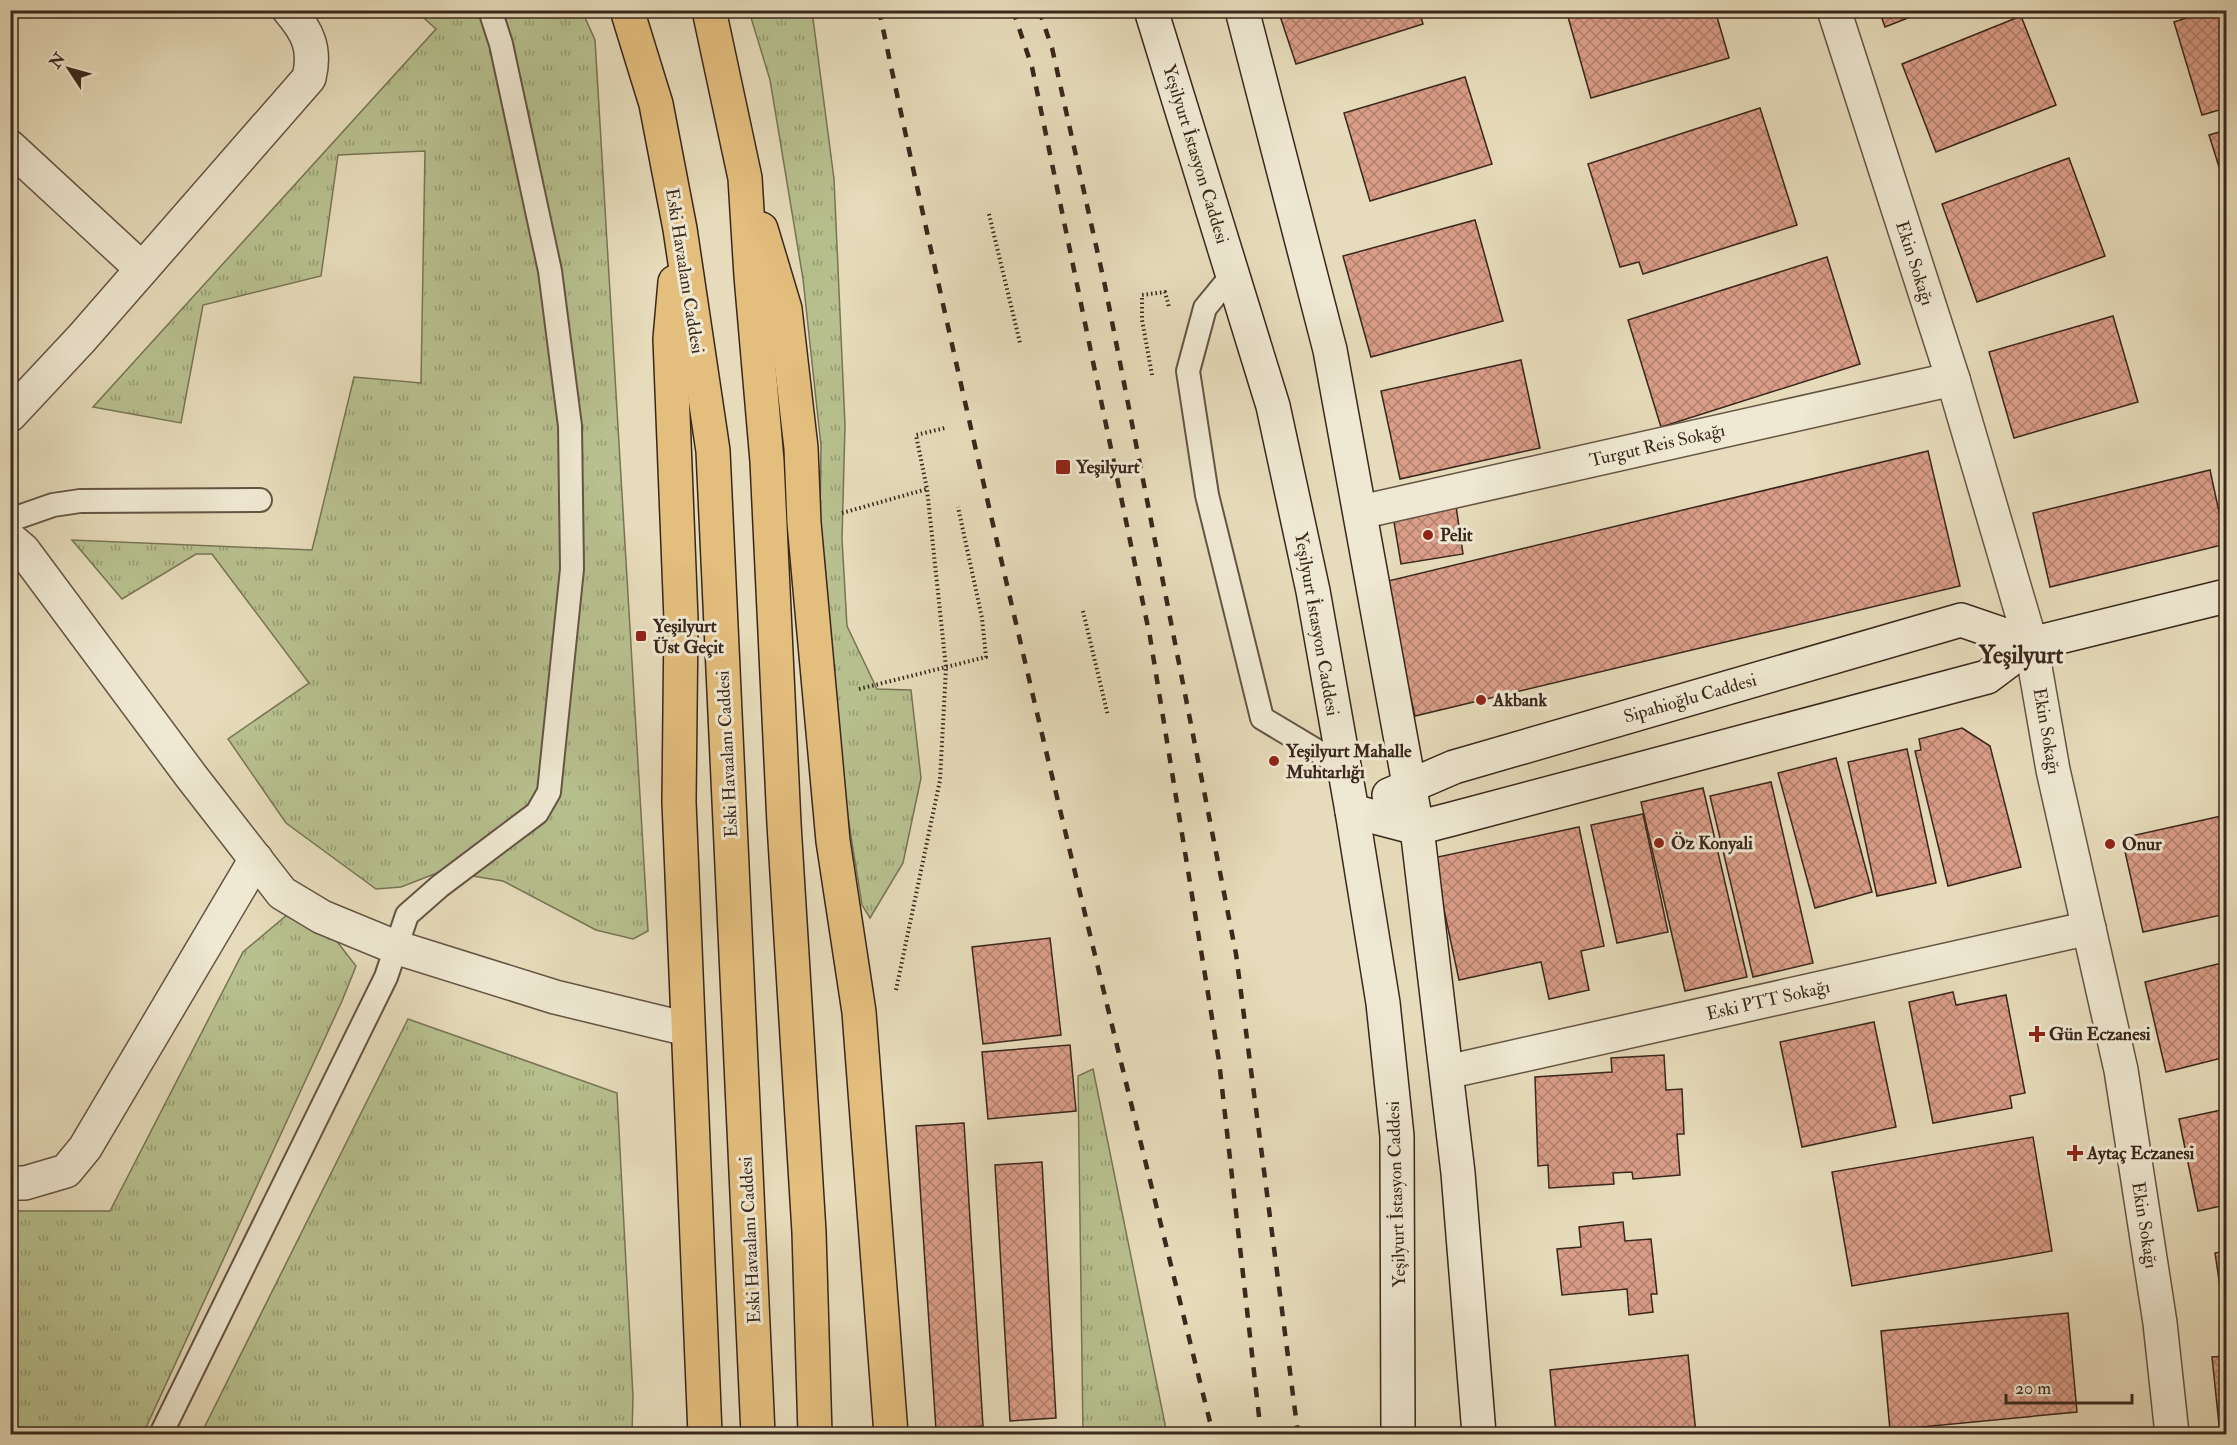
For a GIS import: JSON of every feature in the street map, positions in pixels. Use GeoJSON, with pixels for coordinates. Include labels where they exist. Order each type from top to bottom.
{"type":"FeatureCollection","features":[{"type":"Feature","properties":{"kind":"highway","name":"Eski Havaalanı Caddesi"},"geometry":{"type":"LineString","coordinates":[[627,10],[656,104],[680,229],[713,451],[759,1434]]}},
{"type":"Feature","properties":{"kind":"highway"},"geometry":{"type":"LineString","coordinates":[[709,10],[745,178],[785,309],[801,448],[804,523],[833,841],[859,1012],[891,1434]]}},
{"type":"Feature","properties":{"kind":"highway"},"geometry":{"type":"LineString","coordinates":[[745,178],[767,462],[784,824],[809,1232],[815,1434]]}},
{"type":"Feature","properties":{"kind":"highway"},"geometry":{"type":"LineString","coordinates":[[680,229],[670,339],[681,620],[679,802],[705,1434]]}},
{"type":"Feature","properties":{"kind":"street"},"geometry":{"type":"LineString","coordinates":[[10,415],[142,269],[309,78],[314,60],[309,37],[289,10]]}},
{"type":"Feature","properties":{"kind":"street","name":"Yeşilyurt İstasyon Caddesi"},"geometry":{"type":"LineString","coordinates":[[1150,10],[1273,406],[1313,591],[1342,766],[1352,811],[1383,1004],[1397,1136],[1398,1434]]}},
{"type":"Feature","properties":{"kind":"street"},"geometry":{"type":"LineString","coordinates":[[1242,10],[1330,350],[1407,787],[1417,828],[1458,1173],[1479,1434]]}},
{"type":"Feature","properties":{"kind":"street","name":"Ekin Sokağı"},"geometry":{"type":"LineString","coordinates":[[1834,10],[1953,379],[2031,644],[2053,770],[2121,1071],[2160,1323],[2172,1434]]}},
{"type":"Feature","properties":{"kind":"street"},"geometry":{"type":"LineString","coordinates":[[10,147],[142,269]]}},
{"type":"Feature","properties":{"kind":"street","name":"Turgut Reis Sokağı"},"geometry":{"type":"LineString","coordinates":[[1360,512],[1953,379]]}},
{"type":"Feature","properties":{"kind":"street"},"geometry":{"type":"LineString","coordinates":[[10,539],[23,550],[282,892],[322,916],[395,947],[555,997],[687,1029]]}},
{"type":"Feature","properties":{"kind":"street"},"geometry":{"type":"LineString","coordinates":[[1352,811],[1417,828],[1987,677],[2031,644],[2226,596]]}},
{"type":"Feature","properties":{"kind":"street","name":"Sipahioğlu Caddesi"},"geometry":{"type":"LineString","coordinates":[[1352,811],[1454,767],[1961,620],[2031,644]]}},
{"type":"Feature","properties":{"kind":"street"},"geometry":{"type":"LineString","coordinates":[[10,1183],[25,1183],[66,1171],[85,1148],[256,860]]}},
{"type":"Feature","properties":{"kind":"street","name":"Eski PTT Sokağı"},"geometry":{"type":"LineString","coordinates":[[1447,1072],[2089,928]]}},
{"type":"Feature","properties":{"kind":"lane"},"geometry":{"type":"LineString","coordinates":[[161,1434],[386,977],[407,915],[440,886],[537,813],[549,792],[553,768],[558,685],[573,569],[570,426],[550,271],[501,44],[490,10]]}},
{"type":"Feature","properties":{"kind":"lane"},"geometry":{"type":"LineString","coordinates":[[1233,274],[1205,308],[1188,371],[1207,495],[1262,718],[1342,766]]}},
{"type":"Feature","properties":{"kind":"lane"},"geometry":{"type":"LineString","coordinates":[[10,520],[53,505],[80,501],[260,500]]}},
{"type":"Feature","properties":{"kind":"path"},"geometry":{"type":"LineString","coordinates":[[989,214],[1020,343]]}},
{"type":"Feature","properties":{"kind":"path"},"geometry":{"type":"LineString","coordinates":[[1142,320],[1154,384]]}},
{"type":"Feature","properties":{"kind":"path"},"geometry":{"type":"LineString","coordinates":[[895,995],[940,780],[946,668],[927,489],[916,435],[945,428]]}},
{"type":"Feature","properties":{"kind":"path"},"geometry":{"type":"LineString","coordinates":[[804,523],[927,489]]}},
{"type":"Feature","properties":{"kind":"path"},"geometry":{"type":"LineString","coordinates":[[819,699],[986,657],[982,618],[958,507]]}},
{"type":"Feature","properties":{"kind":"path"},"geometry":{"type":"LineString","coordinates":[[1083,611],[1108,717]]}},
{"type":"Feature","properties":{"kind":"green space"},"geometry":{"type":"Polygon","coordinates":[[[416,11],[582,11],[595,40],[648,931],[633,939],[596,930],[503,881],[442,871],[401,887],[376,889],[286,823],[228,739],[309,683],[212,554],[196,554],[122,599],[72,540],[312,550],[354,377],[421,383],[425,151],[338,155],[321,276],[203,305],[181,423],[93,407],[436,29],[416,11]]]}},
{"type":"Feature","properties":{"kind":"green space"},"geometry":{"type":"Polygon","coordinates":[[[749,11],[812,11],[834,179],[845,425],[842,539],[847,626],[877,689],[911,690],[921,778],[903,863],[870,918],[862,905],[834,729],[819,598],[821,446],[803,279],[770,80],[749,11]]]}},
{"type":"Feature","properties":{"kind":"green space"},"geometry":{"type":"Polygon","coordinates":[[[288,914],[325,926],[356,966],[143,1434],[11,1434],[11,1211],[110,1211],[243,952],[288,914]]]}},
{"type":"Feature","properties":{"kind":"green space"},"geometry":{"type":"Polygon","coordinates":[[[408,1019],[617,1093],[633,1397],[632,1434],[201,1434],[408,1019]]]}},
{"type":"Feature","properties":{"kind":"green space"},"geometry":{"type":"Polygon","coordinates":[[[1093,1069],[1167,1434],[1083,1434],[1078,1076],[1093,1069]]]}},
{"type":"Feature","properties":{"kind":"building"},"geometry":{"type":"Polygon","coordinates":[[[1278,10],[1419,10],[1423,24],[1296,64],[1278,10]]]}},
{"type":"Feature","properties":{"kind":"building"},"geometry":{"type":"Polygon","coordinates":[[[1566,10],[1715,10],[1729,58],[1591,98],[1566,10]]]}},
{"type":"Feature","properties":{"kind":"building"},"geometry":{"type":"Polygon","coordinates":[[[1879,10],[1928,10],[1885,27],[1879,10]]]}},
{"type":"Feature","properties":{"kind":"building"},"geometry":{"type":"Polygon","coordinates":[[[2212,10],[2226,10],[2226,108],[2202,115],[2174,22],[2212,10]]]}},
{"type":"Feature","properties":{"kind":"building"},"geometry":{"type":"Polygon","coordinates":[[[2021,16],[2056,105],[1936,152],[1902,64],[2021,16]]]}},
{"type":"Feature","properties":{"kind":"building"},"geometry":{"type":"Polygon","coordinates":[[[1465,77],[1492,164],[1370,201],[1344,113],[1465,77]]]}},
{"type":"Feature","properties":{"kind":"building"},"geometry":{"type":"Polygon","coordinates":[[[1760,108],[1797,225],[1643,274],[1639,262],[1620,267],[1588,164],[1760,108]]]}},
{"type":"Feature","properties":{"kind":"building"},"geometry":{"type":"Polygon","coordinates":[[[2226,130],[2226,189],[2209,135],[2226,130]]]}},
{"type":"Feature","properties":{"kind":"building"},"geometry":{"type":"Polygon","coordinates":[[[2069,158],[2105,256],[1977,302],[1942,204],[2069,158]]]}},
{"type":"Feature","properties":{"kind":"building"},"geometry":{"type":"Polygon","coordinates":[[[1475,220],[1503,321],[1371,357],[1343,256],[1475,220]]]}},
{"type":"Feature","properties":{"kind":"building"},"geometry":{"type":"Polygon","coordinates":[[[1827,257],[1860,364],[1661,427],[1628,320],[1827,257]]]}},
{"type":"Feature","properties":{"kind":"building"},"geometry":{"type":"Polygon","coordinates":[[[2113,316],[2138,402],[2014,438],[1989,352],[2113,316]]]}},
{"type":"Feature","properties":{"kind":"building"},"geometry":{"type":"Polygon","coordinates":[[[1521,360],[1540,448],[1400,479],[1381,391],[1521,360]]]}},
{"type":"Feature","properties":{"kind":"building"},"geometry":{"type":"Polygon","coordinates":[[[1928,451],[1960,586],[1415,716],[1384,582],[1928,451]]]}},
{"type":"Feature","properties":{"kind":"building"},"geometry":{"type":"Polygon","coordinates":[[[2210,470],[2226,544],[2050,587],[2033,513],[2210,470]]]}},
{"type":"Feature","properties":{"kind":"building","name":"Pelit"},"geometry":{"type":"Polygon","coordinates":[[[1456,506],[1463,554],[1401,564],[1393,516],[1456,506]]]}},
{"type":"Feature","properties":{"kind":"building"},"geometry":{"type":"Polygon","coordinates":[[[1962,728],[1990,746],[2021,867],[1948,886],[1915,751],[1921,750],[1919,739],[1962,728]]]}},
{"type":"Feature","properties":{"kind":"building"},"geometry":{"type":"Polygon","coordinates":[[[1907,749],[1936,883],[1877,896],[1848,762],[1907,749]]]}},
{"type":"Feature","properties":{"kind":"building"},"geometry":{"type":"Polygon","coordinates":[[[1836,758],[1872,892],[1815,908],[1778,773],[1836,758]]]}},
{"type":"Feature","properties":{"kind":"building"},"geometry":{"type":"Polygon","coordinates":[[[1771,782],[1813,963],[1753,977],[1710,796],[1771,782]]]}},
{"type":"Feature","properties":{"kind":"building"},"geometry":{"type":"Polygon","coordinates":[[[1703,788],[1747,977],[1685,991],[1641,802],[1703,788]]]}},
{"type":"Feature","properties":{"kind":"building"},"geometry":{"type":"Polygon","coordinates":[[[1643,814],[1668,932],[1617,943],[1591,825],[1643,814]]]}},
{"type":"Feature","properties":{"kind":"building"},"geometry":{"type":"Polygon","coordinates":[[[2226,815],[2226,914],[2143,932],[2122,838],[2226,815]]]}},
{"type":"Feature","properties":{"kind":"building"},"geometry":{"type":"Polygon","coordinates":[[[1579,827],[1604,946],[1581,951],[1589,990],[1549,999],[1541,962],[1459,980],[1433,858],[1579,827]]]}},
{"type":"Feature","properties":{"kind":"building"},"geometry":{"type":"Polygon","coordinates":[[[1050,938],[1061,1035],[983,1044],[972,947],[1050,938]]]}},
{"type":"Feature","properties":{"kind":"building"},"geometry":{"type":"Polygon","coordinates":[[[2226,962],[2226,1057],[2166,1072],[2145,982],[2226,962]]]}},
{"type":"Feature","properties":{"kind":"building"},"geometry":{"type":"Polygon","coordinates":[[[1953,992],[1956,1005],[2006,995],[2025,1093],[2010,1096],[2012,1108],[1933,1123],[1909,1002],[1953,992]]]}},
{"type":"Feature","properties":{"kind":"building"},"geometry":{"type":"Polygon","coordinates":[[[1874,1022],[1896,1127],[1802,1147],[1780,1042],[1874,1022]]]}},
{"type":"Feature","properties":{"kind":"building"},"geometry":{"type":"Polygon","coordinates":[[[1070,1045],[1076,1111],[988,1119],[982,1052],[1070,1045]]]}},
{"type":"Feature","properties":{"kind":"building"},"geometry":{"type":"Polygon","coordinates":[[[1664,1055],[1666,1090],[1682,1089],[1684,1134],[1677,1134],[1680,1175],[1633,1179],[1632,1172],[1613,1173],[1614,1184],[1549,1188],[1548,1165],[1538,1166],[1535,1077],[1612,1072],[1611,1058],[1664,1055]]]}},
{"type":"Feature","properties":{"kind":"building"},"geometry":{"type":"Polygon","coordinates":[[[2226,1109],[2226,1205],[2198,1211],[2179,1119],[2226,1109]]]}},
{"type":"Feature","properties":{"kind":"building"},"geometry":{"type":"Polygon","coordinates":[[[964,1123],[983,1426],[936,1430],[916,1126],[964,1123]]]}},
{"type":"Feature","properties":{"kind":"building"},"geometry":{"type":"Polygon","coordinates":[[[2033,1137],[2052,1251],[1852,1286],[1832,1172],[2033,1137]]]}},
{"type":"Feature","properties":{"kind":"building"},"geometry":{"type":"Polygon","coordinates":[[[1042,1162],[1056,1418],[1010,1421],[995,1165],[1042,1162]]]}},
{"type":"Feature","properties":{"kind":"building"},"geometry":{"type":"Polygon","coordinates":[[[1623,1222],[1625,1241],[1651,1239],[1657,1294],[1651,1294],[1653,1312],[1629,1315],[1627,1289],[1562,1295],[1557,1249],[1581,1247],[1579,1227],[1623,1222]]]}},
{"type":"Feature","properties":{"kind":"building"},"geometry":{"type":"Polygon","coordinates":[[[2226,1251],[2226,1320],[2225,1320],[2215,1253],[2226,1251]]]}},
{"type":"Feature","properties":{"kind":"building"},"geometry":{"type":"Polygon","coordinates":[[[2068,1313],[2077,1412],[1890,1430],[1881,1331],[2068,1313]]]}},
{"type":"Feature","properties":{"kind":"building"},"geometry":{"type":"Polygon","coordinates":[[[1688,1355],[1696,1434],[1556,1434],[1550,1370],[1688,1355]]]}},
{"type":"Feature","properties":{"kind":"building"},"geometry":{"type":"Polygon","coordinates":[[[2226,1356],[2226,1434],[2220,1434],[2212,1357],[2226,1356]]]}},
{"type":"Feature","properties":{"kind":"railway"},"geometry":{"type":"LineString","coordinates":[[879,10],[998,546],[1125,1079],[1213,1434]]}},
{"type":"Feature","properties":{"kind":"railway"},"geometry":{"type":"LineString","coordinates":[[1013,10],[1032,67],[1150,637],[1219,1061],[1261,1434]]}},
{"type":"Feature","properties":{"kind":"railway"},"geometry":{"type":"LineString","coordinates":[[1039,10],[1052,48],[1105,286],[1236,954],[1298,1434]]}},
{"type":"Feature","properties":{"kind":"place","name":"Yeşilyurt"},"geometry":{"type":"Point","coordinates":[1063,467]}},
{"type":"Feature","properties":{"kind":"place","name":"Pelit"},"geometry":{"type":"Point","coordinates":[1428,535]}},
{"type":"Feature","properties":{"kind":"place","name":"Yeşilyurt Üst Geçit"},"geometry":{"type":"Point","coordinates":[641,636]}},
{"type":"Feature","properties":{"kind":"place","name":"Akbank"},"geometry":{"type":"Point","coordinates":[1481,700]}},
{"type":"Feature","properties":{"kind":"place","name":"Yeşilyurt Mahalle Muhtarlığı"},"geometry":{"type":"Point","coordinates":[1274,761]}},
{"type":"Feature","properties":{"kind":"place","name":"Öz Konyali"},"geometry":{"type":"Point","coordinates":[1659,843]}},
{"type":"Feature","properties":{"kind":"place","name":"Onur"},"geometry":{"type":"Point","coordinates":[2110,844]}},
{"type":"Feature","properties":{"kind":"place","name":"Gün Eczanesi"},"geometry":{"type":"Point","coordinates":[2037,1034]}},
{"type":"Feature","properties":{"kind":"place","name":"Aytaç Eczanesi"},"geometry":{"type":"Point","coordinates":[2075,1153]}},
{"type":"Feature","properties":{"kind":"district","name":"Yeşilyurt"},"geometry":{"type":"Point","coordinates":[2021,655]}}]}
